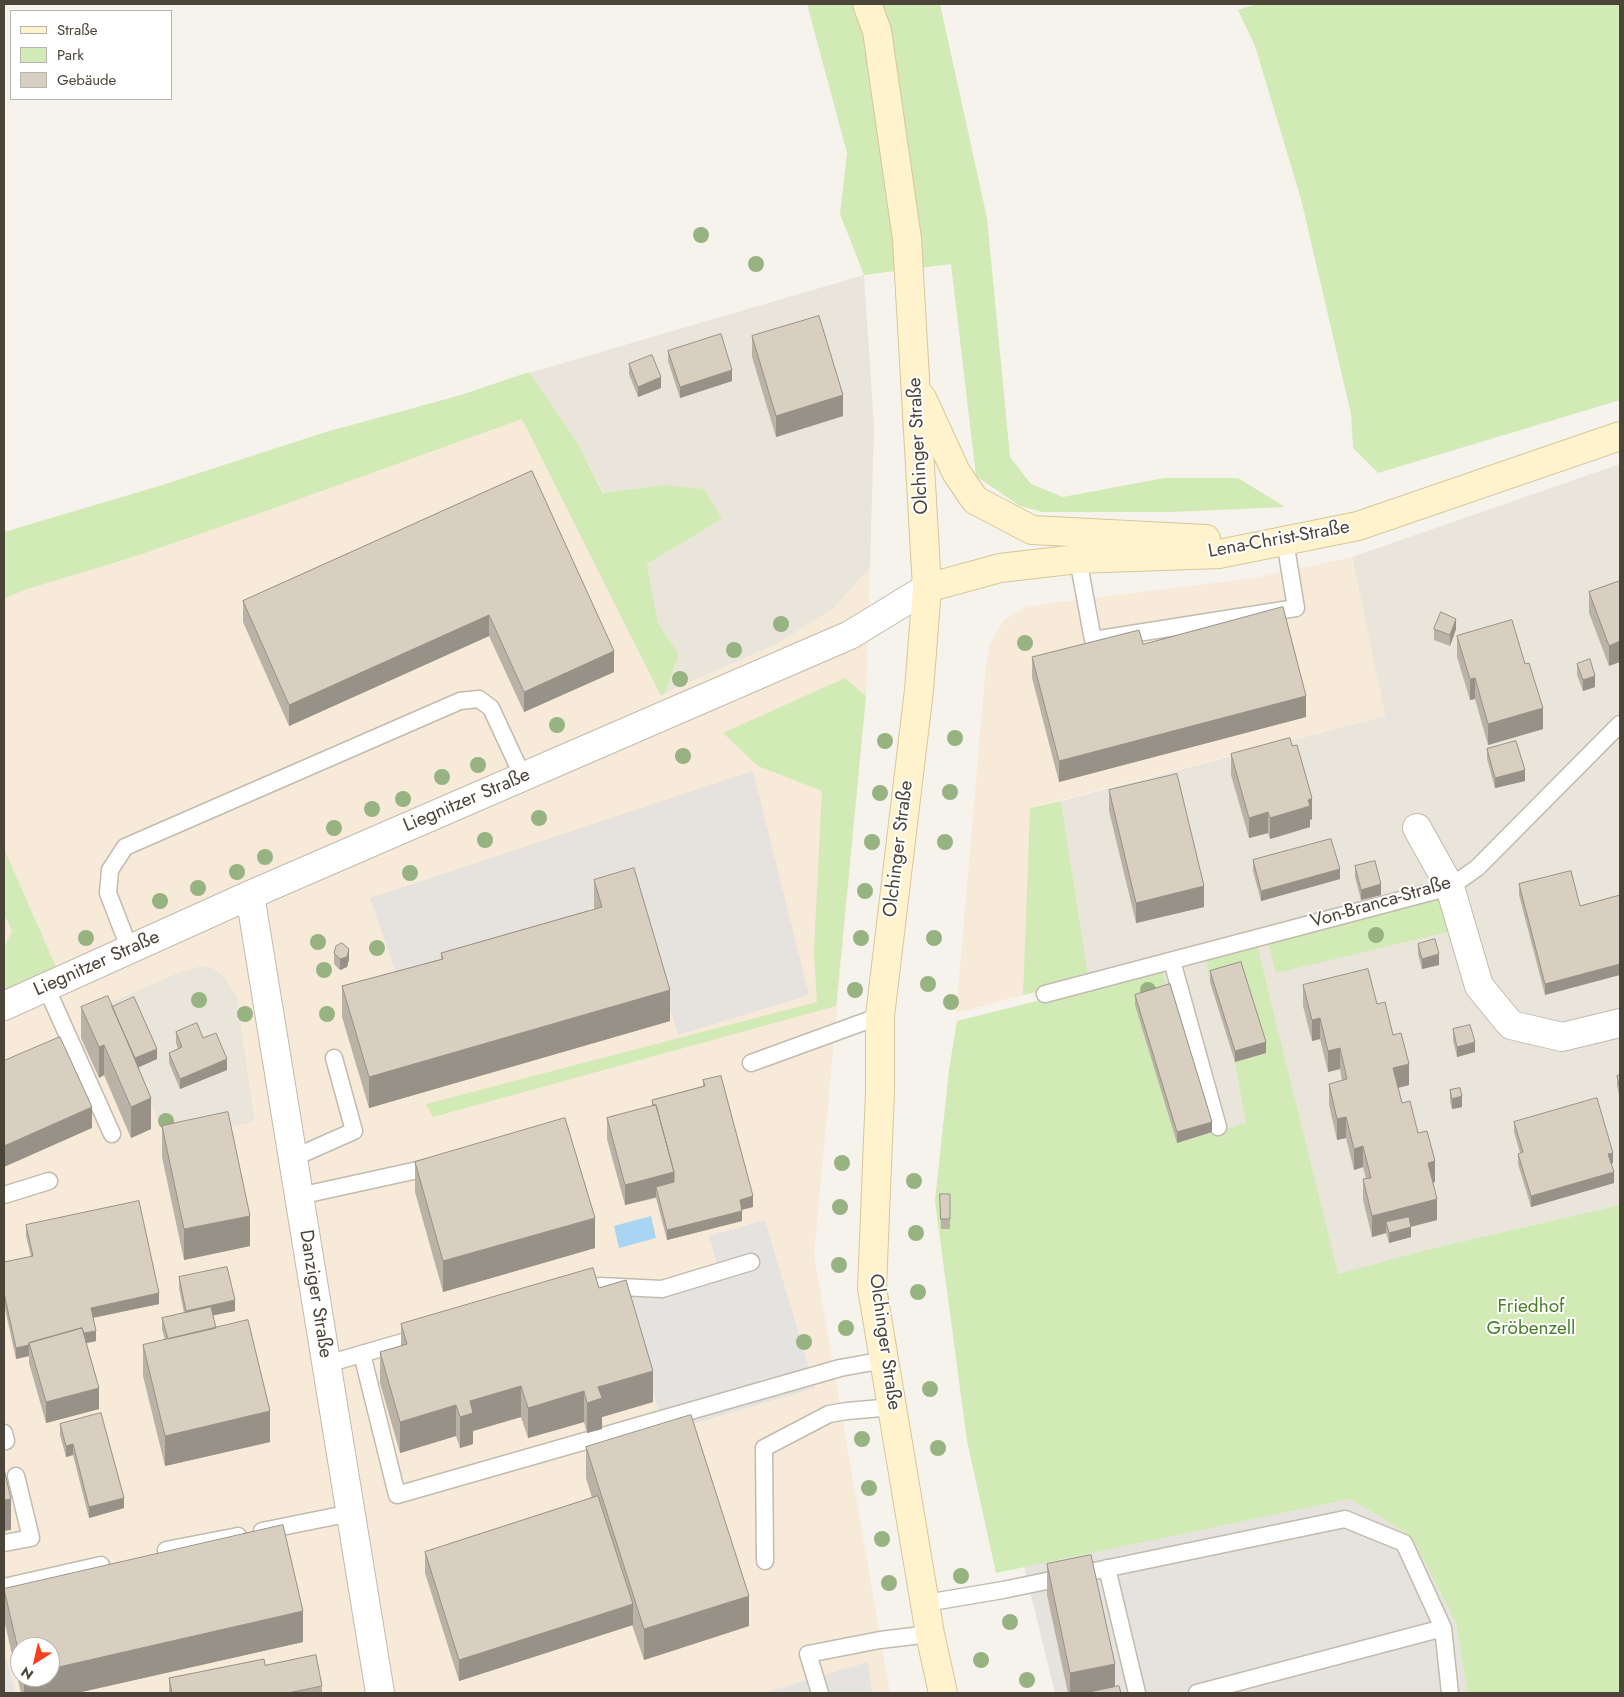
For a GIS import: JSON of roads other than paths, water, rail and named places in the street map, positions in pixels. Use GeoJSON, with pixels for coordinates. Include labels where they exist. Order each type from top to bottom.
{"type":"FeatureCollection","features":[{"type":"Feature","properties":{"kind":"main road","name":"Olchinger Straße"},"geometry":{"type":"LineString","coordinates":[[867,4],[877,31],[907,239],[927,588],[918,690],[880,1016],[880,1091],[872,1288],[930,1634],[943,1693]]}},
{"type":"Feature","properties":{"kind":"main road"},"geometry":{"type":"LineString","coordinates":[[915,383],[956,472],[975,500],[1032,530],[1285,541]]}},
{"type":"Feature","properties":{"kind":"main road","name":"Lena-Christ-Straße"},"geometry":{"type":"LineString","coordinates":[[927,588],[1000,568],[1078,559],[1219,554],[1358,526],[1620,436]]}},
{"type":"Feature","properties":{"kind":"street","name":"Liegnitzer Straße"},"geometry":{"type":"LineString","coordinates":[[4,1006],[250,895],[850,635],[927,588]]}},
{"type":"Feature","properties":{"kind":"street"},"geometry":{"type":"LineString","coordinates":[[1417,828],[1450,887],[1479,986],[1511,1025],[1562,1038],[1620,1023]]}},
{"type":"Feature","properties":{"kind":"street","name":"Danziger Straße"},"geometry":{"type":"LineString","coordinates":[[250,895],[380,1693]]}},
{"type":"Feature","properties":{"kind":"lane"},"geometry":{"type":"LineString","coordinates":[[1078,559],[1093,640],[1296,608],[1285,541]]}},
{"type":"Feature","properties":{"kind":"lane"},"geometry":{"type":"LineString","coordinates":[[130,950],[108,893],[110,870],[125,847],[460,701],[480,699],[491,708],[523,777]]}},
{"type":"Feature","properties":{"kind":"lane","name":"Von-Branca-Straße"},"geometry":{"type":"LineString","coordinates":[[1044,994],[1450,887],[1478,868],[1620,724]]}},
{"type":"Feature","properties":{"kind":"lane"},"geometry":{"type":"LineString","coordinates":[[1172,961],[1218,1127]]}},
{"type":"Feature","properties":{"kind":"lane"},"geometry":{"type":"LineString","coordinates":[[46,987],[112,1134]]}},
{"type":"Feature","properties":{"kind":"lane"},"geometry":{"type":"LineString","coordinates":[[751,1063],[880,1016]]}},
{"type":"Feature","properties":{"kind":"lane"},"geometry":{"type":"LineString","coordinates":[[293,1158],[354,1131],[334,1058]]}},
{"type":"Feature","properties":{"kind":"lane"},"geometry":{"type":"LineString","coordinates":[[299,1196],[454,1162]]}},
{"type":"Feature","properties":{"kind":"lane"},"geometry":{"type":"LineString","coordinates":[[4,1195],[49,1181]]}},
{"type":"Feature","properties":{"kind":"lane"},"geometry":{"type":"LineString","coordinates":[[562,1297],[600,1286],[662,1289],[751,1262]]}},
{"type":"Feature","properties":{"kind":"lane"},"geometry":{"type":"LineString","coordinates":[[327,1364],[438,1332]]}},
{"type":"Feature","properties":{"kind":"lane"},"geometry":{"type":"LineString","coordinates":[[362,1354],[397,1495],[840,1368],[884,1360]]}},
{"type":"Feature","properties":{"kind":"lane"},"geometry":{"type":"LineString","coordinates":[[765,1561],[764,1448],[829,1414],[893,1407]]}},
{"type":"Feature","properties":{"kind":"lane"},"geometry":{"type":"LineString","coordinates":[[4,1543],[31,1538],[16,1476]]}},
{"type":"Feature","properties":{"kind":"lane"},"geometry":{"type":"LineString","coordinates":[[166,1550],[351,1513]]}},
{"type":"Feature","properties":{"kind":"lane"},"geometry":{"type":"LineString","coordinates":[[926,1603],[979,1594],[1345,1519],[1404,1543],[1443,1628],[1450,1693]]}},
{"type":"Feature","properties":{"kind":"lane"},"geometry":{"type":"LineString","coordinates":[[4,1587],[101,1565]]}},
{"type":"Feature","properties":{"kind":"lane"},"geometry":{"type":"LineString","coordinates":[[1107,1568],[1137,1693]]}},
{"type":"Feature","properties":{"kind":"lane"},"geometry":{"type":"LineString","coordinates":[[1197,1693],[1443,1628]]}},
{"type":"Feature","properties":{"kind":"lane"},"geometry":{"type":"LineString","coordinates":[[820,1693],[808,1654],[880,1640],[930,1634]]}},
{"type":"Feature","properties":{"kind":"water"},"geometry":{"type":"Polygon","coordinates":[[[651,1216],[656,1238],[619,1248],[614,1226],[651,1216]]]}},
{"type":"Feature","properties":{"kind":"park label","name":"Friedhof Gröbenzell"},"geometry":{"type":"Point","coordinates":[1531,1318]}}]}
